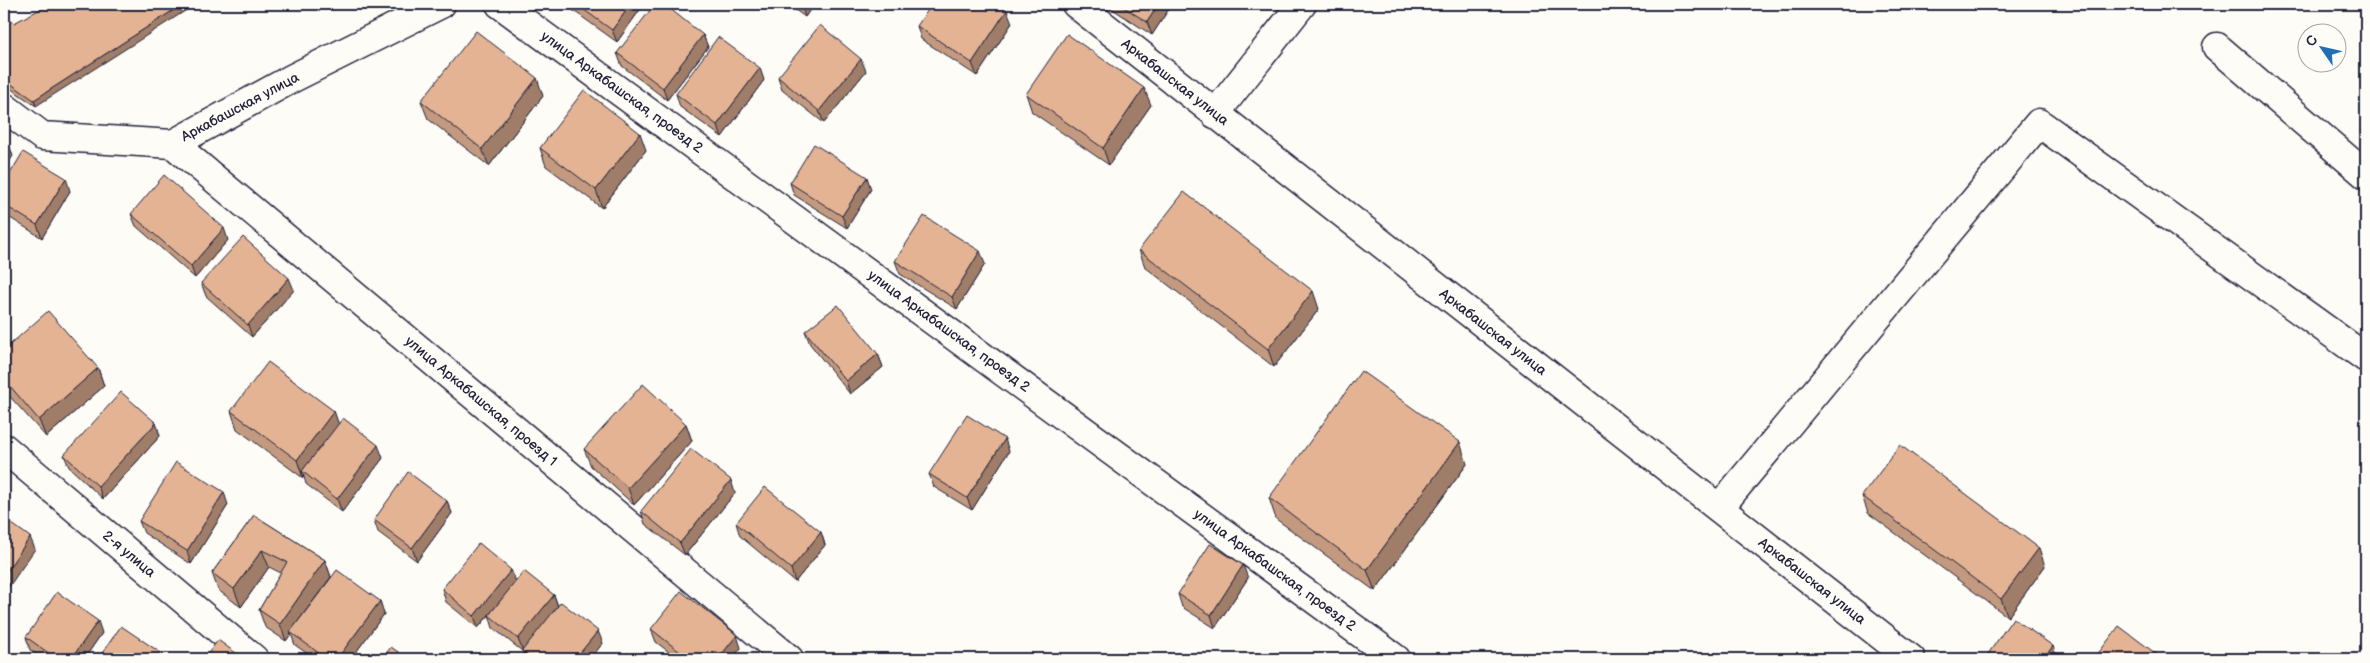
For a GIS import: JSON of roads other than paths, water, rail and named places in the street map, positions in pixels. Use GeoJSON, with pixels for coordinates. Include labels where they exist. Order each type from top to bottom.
{"type":"FeatureCollection","features":[{"type":"Feature","properties":{"kind":"street","name":"Аркабашская улица"},"geometry":{"type":"LineString","coordinates":[[4,107],[42,136],[173,144],[293,78],[441,4]]}},
{"type":"Feature","properties":{"kind":"street","name":"улица Аркабашская, проезд 2"},"geometry":{"type":"LineString","coordinates":[[500,4],[1396,659]]}},
{"type":"Feature","properties":{"kind":"street","name":"Аркабашская улица"},"geometry":{"type":"LineString","coordinates":[[1076,4],[1911,659]]}},
{"type":"Feature","properties":{"kind":"street"},"geometry":{"type":"LineString","coordinates":[[1215,114],[1302,4]]}},
{"type":"Feature","properties":{"kind":"street"},"geometry":{"type":"LineString","coordinates":[[2217,47],[2366,175]]}},
{"type":"Feature","properties":{"kind":"street"},"geometry":{"type":"LineString","coordinates":[[1719,508],[2038,123],[2366,358]]}},
{"type":"Feature","properties":{"kind":"street","name":"улица Аркабашская, проезд 1"},"geometry":{"type":"LineString","coordinates":[[173,144],[789,659]]}},
{"type":"Feature","properties":{"kind":"street","name":"2-я улица"},"geometry":{"type":"LineString","coordinates":[[4,448],[254,659]]}}]}
